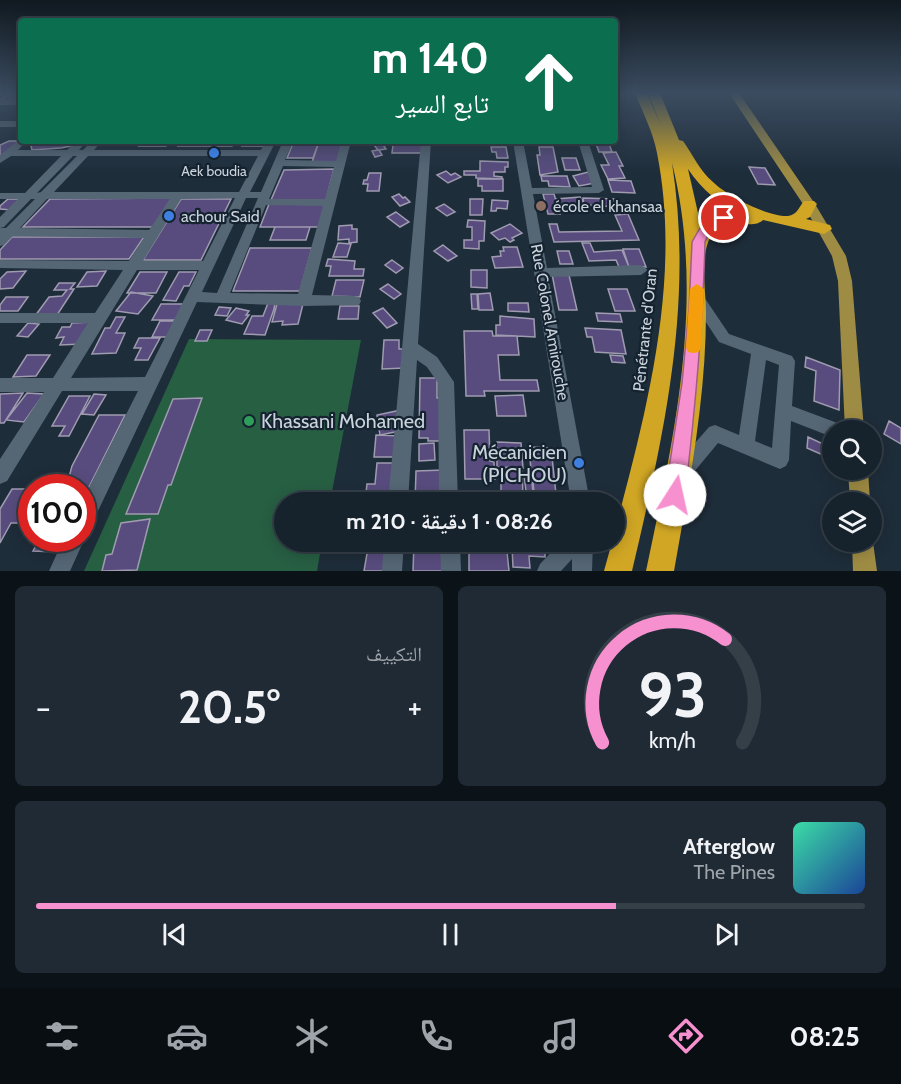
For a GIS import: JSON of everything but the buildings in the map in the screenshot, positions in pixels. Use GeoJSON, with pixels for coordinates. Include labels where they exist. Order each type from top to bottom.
{"type":"FeatureCollection","features":[{"type":"Feature","properties":{"kind":"highway","name":"Pénétrante d'Oran"},"geometry":{"type":"LineString","coordinates":[[618,571],[657,405],[672,291],[672,224],[663,151],[651,120]]}},
{"type":"Feature","properties":{"kind":"highway"},"geometry":{"type":"LineString","coordinates":[[665,120],[673,138],[691,224],[697,276]]}},
{"type":"Feature","properties":{"kind":"highway"},"geometry":{"type":"LineString","coordinates":[[673,138],[703,180],[724,199],[749,210],[792,220],[826,233]]}},
{"type":"Feature","properties":{"kind":"highway"},"geometry":{"type":"LineString","coordinates":[[792,220],[804,214],[809,204]]}},
{"type":"Feature","properties":{"kind":"highway"},"geometry":{"type":"LineString","coordinates":[[660,571],[679,476],[690,383],[699,242],[704,231],[724,218],[742,216],[826,233]]}},
{"type":"Feature","properties":{"kind":"main road"},"geometry":{"type":"LineString","coordinates":[[752,120],[809,204],[839,256],[845,281],[854,420]]}},
{"type":"Feature","properties":{"kind":"main road"},"geometry":{"type":"LineString","coordinates":[[863,552],[865,571]]}},
{"type":"Feature","properties":{"kind":"street"},"geometry":{"type":"LineString","coordinates":[[0,124],[18,124]]}},
{"type":"Feature","properties":{"kind":"street"},"geometry":{"type":"LineString","coordinates":[[4,156],[18,144]]}},
{"type":"Feature","properties":{"kind":"street"},"geometry":{"type":"LineString","coordinates":[[127,151],[133,144]]}},
{"type":"Feature","properties":{"kind":"street"},"geometry":{"type":"LineString","coordinates":[[167,151],[173,144]]}},
{"type":"Feature","properties":{"kind":"street"},"geometry":{"type":"LineString","coordinates":[[232,152],[236,144]]}},
{"type":"Feature","properties":{"kind":"street"},"geometry":{"type":"LineString","coordinates":[[221,298],[287,144]]}},
{"type":"Feature","properties":{"kind":"street"},"geometry":{"type":"LineString","coordinates":[[303,301],[345,144]]}},
{"type":"Feature","properties":{"kind":"street"},"geometry":{"type":"LineString","coordinates":[[399,492],[426,144]]}},
{"type":"Feature","properties":{"kind":"street","name":"Rue Colonel Amirouche"},"geometry":{"type":"LineString","coordinates":[[519,144],[579,492]]}},
{"type":"Feature","properties":{"kind":"street"},"geometry":{"type":"LineString","coordinates":[[527,191],[599,190],[584,144]]}},
{"type":"Feature","properties":{"kind":"street"},"geometry":{"type":"LineString","coordinates":[[3,229],[45,196],[85,146]]}},
{"type":"Feature","properties":{"kind":"street"},"geometry":{"type":"LineString","coordinates":[[0,242],[3,229],[28,196],[72,152],[85,146],[127,151],[232,152],[268,147]]}},
{"type":"Feature","properties":{"kind":"street"},"geometry":{"type":"LineString","coordinates":[[96,494],[268,147]]}},
{"type":"Feature","properties":{"kind":"street"},"geometry":{"type":"LineString","coordinates":[[4,156],[72,152]]}},
{"type":"Feature","properties":{"kind":"street"},"geometry":{"type":"LineString","coordinates":[[278,163],[340,164]]}},
{"type":"Feature","properties":{"kind":"street"},"geometry":{"type":"LineString","coordinates":[[0,196],[242,196],[331,203]]}},
{"type":"Feature","properties":{"kind":"street"},"geometry":{"type":"LineString","coordinates":[[2,468],[58,385],[177,196]]}},
{"type":"Feature","properties":{"kind":"street"},"geometry":{"type":"LineString","coordinates":[[3,229],[153,234]]}},
{"type":"Feature","properties":{"kind":"street"},"geometry":{"type":"LineString","coordinates":[[0,264],[208,266]]}},
{"type":"Feature","properties":{"kind":"street"},"geometry":{"type":"LineString","coordinates":[[542,273],[641,270]]}},
{"type":"Feature","properties":{"kind":"street"},"geometry":{"type":"LineString","coordinates":[[192,297],[354,301]]}},
{"type":"Feature","properties":{"kind":"street"},"geometry":{"type":"LineString","coordinates":[[679,476],[715,433],[780,460],[787,361],[724,338],[697,298]]}},
{"type":"Feature","properties":{"kind":"street"},"geometry":{"type":"LineString","coordinates":[[0,318],[100,318]]}},
{"type":"Feature","properties":{"kind":"street"},"geometry":{"type":"LineString","coordinates":[[410,347],[432,362],[446,382],[449,492]]}},
{"type":"Feature","properties":{"kind":"street"},"geometry":{"type":"LineString","coordinates":[[746,446],[759,351]]}},
{"type":"Feature","properties":{"kind":"street"},"geometry":{"type":"LineString","coordinates":[[0,385],[150,384]]}},
{"type":"Feature","properties":{"kind":"street"},"geometry":{"type":"LineString","coordinates":[[784,411],[822,425]]}},
{"type":"Feature","properties":{"kind":"street"},"geometry":{"type":"LineString","coordinates":[[59,571],[68,552]]}},
{"type":"Feature","properties":{"kind":"street"},"geometry":{"type":"LineString","coordinates":[[392,571],[393,552]]}},
{"type":"Feature","properties":{"kind":"street"},"geometry":{"type":"LineString","coordinates":[[450,552],[451,571]]}},
{"type":"Feature","properties":{"kind":"street"},"geometry":{"type":"LineString","coordinates":[[547,571],[565,552]]}},
{"type":"Feature","properties":{"kind":"street"},"geometry":{"type":"LineString","coordinates":[[582,571],[583,552]]}},
{"type":"Feature","properties":{"kind":"green space","name":"Khassani Mohamed"},"geometry":{"type":"Polygon","coordinates":[[[189,339],[361,340],[332,492],[274,492],[274,552],[320,552],[317,571],[84,571],[93,552],[96,552],[96,544],[189,339]]]}},
{"type":"Feature","properties":{"kind":"slow traffic"},"geometry":{"type":"LineString","coordinates":[[693,347],[697,289]]}},
{"type":"Feature","properties":{"kind":"place","name":"Aek boudia"},"geometry":{"type":"Point","coordinates":[214,153]}},
{"type":"Feature","properties":{"kind":"place","name":"école el khansaa"},"geometry":{"type":"Point","coordinates":[541,206]}},
{"type":"Feature","properties":{"kind":"place","name":"achour Said"},"geometry":{"type":"Point","coordinates":[169,216]}},
{"type":"Feature","properties":{"kind":"place","name":"Khassani Mohamed"},"geometry":{"type":"Point","coordinates":[249,421]}},
{"type":"Feature","properties":{"kind":"place","name":"Mécanicien (PICHOU)"},"geometry":{"type":"Point","coordinates":[579,463]}},
{"type":"Feature","properties":{"kind":"route"},"geometry":{"type":"LineString","coordinates":[[675,495],[690,383],[699,242],[704,231],[724,218]]}}]}
